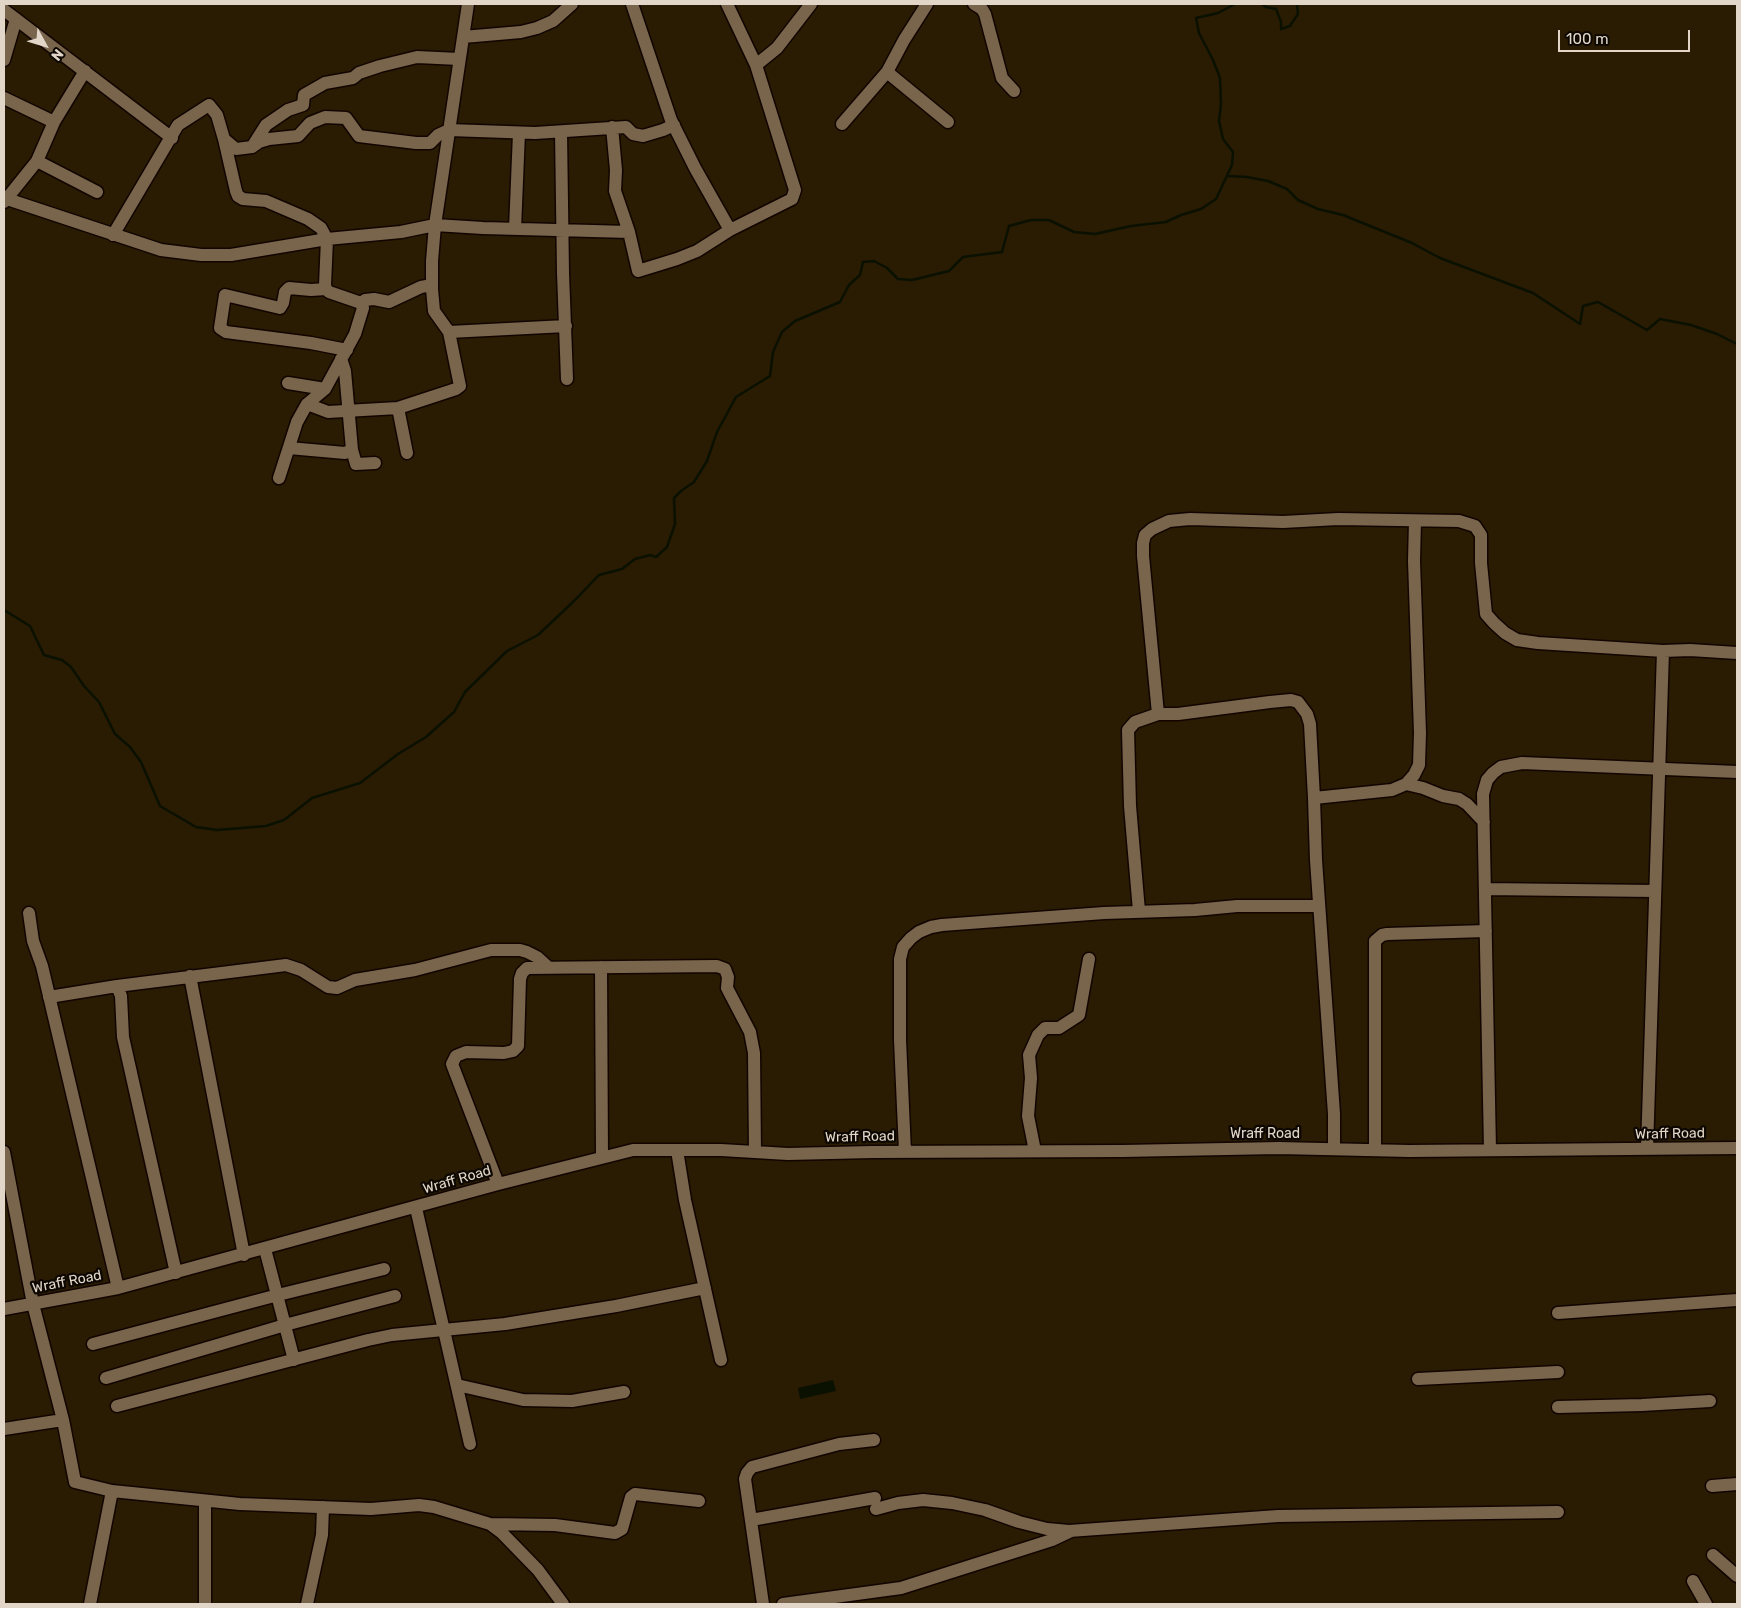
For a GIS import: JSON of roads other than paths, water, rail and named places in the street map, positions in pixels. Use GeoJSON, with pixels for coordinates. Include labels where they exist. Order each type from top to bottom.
{"type":"FeatureCollection","features":[{"type":"Feature","properties":{"kind":"street"},"geometry":{"type":"LineString","coordinates":[[307,404],[328,412],[398,408],[459,388],[460,383],[449,332],[434,311],[432,285],[434,225],[468,4]]}},
{"type":"Feature","properties":{"kind":"street"},"geometry":{"type":"LineString","coordinates":[[463,37],[520,32],[537,28],[553,21],[572,4]]}},
{"type":"Feature","properties":{"kind":"street"},"geometry":{"type":"LineString","coordinates":[[632,4],[674,125],[695,168],[730,230]]}},
{"type":"Feature","properties":{"kind":"street"},"geometry":{"type":"LineString","coordinates":[[612,127],[616,191],[629,232],[638,271],[697,251],[730,230],[790,201],[795,194],[756,65],[727,4]]}},
{"type":"Feature","properties":{"kind":"street"},"geometry":{"type":"LineString","coordinates":[[756,65],[777,48],[811,4]]}},
{"type":"Feature","properties":{"kind":"street"},"geometry":{"type":"LineString","coordinates":[[842,124],[887,72],[904,40],[927,4]]}},
{"type":"Feature","properties":{"kind":"street"},"geometry":{"type":"LineString","coordinates":[[974,4],[982,9],[985,14],[1002,78],[1014,91]]}},
{"type":"Feature","properties":{"kind":"street"},"geometry":{"type":"LineString","coordinates":[[4,10],[172,138]]}},
{"type":"Feature","properties":{"kind":"street"},"geometry":{"type":"LineString","coordinates":[[4,60],[16,19]]}},
{"type":"Feature","properties":{"kind":"street"},"geometry":{"type":"LineString","coordinates":[[252,147],[266,125],[282,114],[303,105],[304,95],[325,83],[353,78],[359,73],[380,66],[417,58],[459,59]]}},
{"type":"Feature","properties":{"kind":"street"},"geometry":{"type":"LineString","coordinates":[[86,71],[54,122],[37,161],[5,201],[161,250],[180,254],[214,256],[231,255],[327,239],[400,232],[434,225],[515,230],[629,232]]}},
{"type":"Feature","properties":{"kind":"street"},"geometry":{"type":"LineString","coordinates":[[887,72],[948,122]]}},
{"type":"Feature","properties":{"kind":"street"},"geometry":{"type":"LineString","coordinates":[[4,98],[54,122]]}},
{"type":"Feature","properties":{"kind":"street"},"geometry":{"type":"LineString","coordinates":[[113,235],[178,125],[209,105],[217,116],[238,196],[266,201],[308,219],[321,228],[327,239],[326,289]]}},
{"type":"Feature","properties":{"kind":"street"},"geometry":{"type":"LineString","coordinates":[[224,139],[236,149],[252,147],[259,142],[269,139],[298,136],[310,123],[325,117],[346,118],[359,136],[416,144],[430,143],[438,135],[449,130],[560,132],[626,127],[633,134],[643,136],[674,125]]}},
{"type":"Feature","properties":{"kind":"street"},"geometry":{"type":"LineString","coordinates":[[515,230],[518,132]]}},
{"type":"Feature","properties":{"kind":"street"},"geometry":{"type":"LineString","coordinates":[[560,132],[567,378]]}},
{"type":"Feature","properties":{"kind":"street"},"geometry":{"type":"LineString","coordinates":[[37,161],[97,192]]}},
{"type":"Feature","properties":{"kind":"street"},"geometry":{"type":"LineString","coordinates":[[344,355],[311,343],[226,332],[220,328],[225,295],[280,308],[288,288],[326,289],[332,294],[361,303],[365,300],[374,299],[389,302],[421,287],[432,285]]}},
{"type":"Feature","properties":{"kind":"street"},"geometry":{"type":"LineString","coordinates":[[279,478],[295,428],[307,404],[325,389],[360,322],[363,308],[361,303]]}},
{"type":"Feature","properties":{"kind":"street"},"geometry":{"type":"LineString","coordinates":[[449,332],[566,326]]}},
{"type":"Feature","properties":{"kind":"street"},"geometry":{"type":"LineString","coordinates":[[344,355],[352,450],[356,464],[375,463]]}},
{"type":"Feature","properties":{"kind":"street"},"geometry":{"type":"LineString","coordinates":[[288,383],[325,389]]}},
{"type":"Feature","properties":{"kind":"street"},"geometry":{"type":"LineString","coordinates":[[398,408],[407,454]]}},
{"type":"Feature","properties":{"kind":"street"},"geometry":{"type":"LineString","coordinates":[[289,448],[338,452],[349,452],[352,450]]}},
{"type":"Feature","properties":{"kind":"street"},"geometry":{"type":"LineString","coordinates":[[1158,714],[1143,544],[1145,535],[1152,529],[1170,521],[1190,519],[1283,522],[1338,519],[1460,521],[1475,526],[1481,535],[1481,563],[1486,614],[1494,624],[1517,640],[1662,651],[1690,650],[1737,653]]}},
{"type":"Feature","properties":{"kind":"street"},"geometry":{"type":"LineString","coordinates":[[1314,798],[1392,790],[1406,784],[1419,765],[1420,734],[1414,561],[1415,521]]}},
{"type":"Feature","properties":{"kind":"street"},"geometry":{"type":"LineString","coordinates":[[1647,1149],[1662,651]]}},
{"type":"Feature","properties":{"kind":"street"},"geometry":{"type":"LineString","coordinates":[[1139,911],[1130,806],[1128,730],[1135,722],[1158,714],[1178,714],[1291,700],[1298,702],[1310,724],[1319,906],[1334,1114],[1334,1149]]}},
{"type":"Feature","properties":{"kind":"street"},"geometry":{"type":"LineString","coordinates":[[1490,1150],[1483,794],[1487,780],[1492,773],[1501,767],[1522,763],[1737,772]]}},
{"type":"Feature","properties":{"kind":"street"},"geometry":{"type":"LineString","coordinates":[[1416,771],[1423,788]]}},
{"type":"Feature","properties":{"kind":"street"},"geometry":{"type":"LineString","coordinates":[[1406,784],[1459,799],[1484,822]]}},
{"type":"Feature","properties":{"kind":"street"},"geometry":{"type":"LineString","coordinates":[[1485,889],[1655,891]]}},
{"type":"Feature","properties":{"kind":"street"},"geometry":{"type":"LineString","coordinates":[[905,1152],[900,1040],[900,959],[903,947],[911,938],[924,929],[942,925],[1139,911],[1195,910],[1237,906],[1319,906]]}},
{"type":"Feature","properties":{"kind":"street"},"geometry":{"type":"LineString","coordinates":[[29,913],[32,941],[42,966],[118,1288]]}},
{"type":"Feature","properties":{"kind":"street"},"geometry":{"type":"LineString","coordinates":[[1375,1150],[1376,941],[1382,935],[1387,934],[1486,931]]}},
{"type":"Feature","properties":{"kind":"street"},"geometry":{"type":"LineString","coordinates":[[49,997],[117,986],[286,964],[301,970],[328,988],[337,988],[355,980],[415,970],[478,952],[500,949],[528,952],[549,968]]}},
{"type":"Feature","properties":{"kind":"street"},"geometry":{"type":"LineString","coordinates":[[1035,1151],[1028,1116],[1031,1078],[1029,1055],[1038,1035],[1045,1028],[1059,1028],[1079,1015],[1089,959]]}},
{"type":"Feature","properties":{"kind":"street"},"geometry":{"type":"LineString","coordinates":[[498,1184],[452,1064],[456,1056],[466,1052],[504,1053],[513,1051],[518,1046],[520,979],[522,973],[527,968],[717,966],[725,969],[728,977],[728,988],[750,1032],[754,1053],[755,1152]]}},
{"type":"Feature","properties":{"kind":"street"},"geometry":{"type":"LineString","coordinates":[[601,967],[602,1157]]}},
{"type":"Feature","properties":{"kind":"street"},"geometry":{"type":"LineString","coordinates":[[190,976],[244,1255]]}},
{"type":"Feature","properties":{"kind":"street"},"geometry":{"type":"LineString","coordinates":[[117,986],[121,996],[123,1037],[176,1272]]}},
{"type":"Feature","properties":{"kind":"street","name":"Wraff Road"},"geometry":{"type":"LineString","coordinates":[[4,1309],[118,1288],[416,1208],[498,1184],[633,1150],[788,1154],[1279,1148],[1490,1150],[1737,1148]]}},
{"type":"Feature","properties":{"kind":"street"},"geometry":{"type":"LineString","coordinates":[[677,1150],[685,1200],[721,1360]]}},
{"type":"Feature","properties":{"kind":"street"},"geometry":{"type":"LineString","coordinates":[[4,1152],[33,1304],[63,1420],[75,1482],[112,1491],[240,1504],[371,1509],[419,1505],[434,1507],[490,1524],[555,1525],[615,1533],[622,1529],[630,1498],[635,1494],[699,1501]]}},
{"type":"Feature","properties":{"kind":"street"},"geometry":{"type":"LineString","coordinates":[[416,1208],[470,1444]]}},
{"type":"Feature","properties":{"kind":"street"},"geometry":{"type":"LineString","coordinates":[[265,1249],[294,1360]]}},
{"type":"Feature","properties":{"kind":"street"},"geometry":{"type":"LineString","coordinates":[[93,1344],[278,1294],[384,1268]]}},
{"type":"Feature","properties":{"kind":"street"},"geometry":{"type":"LineString","coordinates":[[117,1406],[376,1338],[505,1324],[616,1306],[705,1288]]}},
{"type":"Feature","properties":{"kind":"street"},"geometry":{"type":"LineString","coordinates":[[106,1378],[285,1325],[395,1296]]}},
{"type":"Feature","properties":{"kind":"street"},"geometry":{"type":"LineString","coordinates":[[1558,1313],[1737,1300]]}},
{"type":"Feature","properties":{"kind":"street"},"geometry":{"type":"LineString","coordinates":[[1418,1379],[1558,1372]]}},
{"type":"Feature","properties":{"kind":"street"},"geometry":{"type":"LineString","coordinates":[[458,1385],[523,1400],[572,1401],[624,1392]]}},
{"type":"Feature","properties":{"kind":"street"},"geometry":{"type":"LineString","coordinates":[[1558,1407],[1642,1405],[1710,1400]]}},
{"type":"Feature","properties":{"kind":"street"},"geometry":{"type":"LineString","coordinates":[[4,1429],[63,1420]]}},
{"type":"Feature","properties":{"kind":"street"},"geometry":{"type":"LineString","coordinates":[[763,1604],[745,1479],[747,1472],[752,1467],[839,1444],[874,1440]]}},
{"type":"Feature","properties":{"kind":"street"},"geometry":{"type":"LineString","coordinates":[[1712,1486],[1737,1484]]}},
{"type":"Feature","properties":{"kind":"street"},"geometry":{"type":"LineString","coordinates":[[90,1604],[112,1491]]}},
{"type":"Feature","properties":{"kind":"street"},"geometry":{"type":"LineString","coordinates":[[752,1520],[876,1503],[923,1500],[952,1503],[985,1510],[1019,1522],[1047,1529],[1071,1531],[1278,1516],[1558,1512]]}},
{"type":"Feature","properties":{"kind":"street"},"geometry":{"type":"LineString","coordinates":[[204,1501],[205,1604]]}},
{"type":"Feature","properties":{"kind":"street"},"geometry":{"type":"LineString","coordinates":[[307,1604],[322,1535],[323,1507]]}},
{"type":"Feature","properties":{"kind":"street"},"geometry":{"type":"LineString","coordinates":[[490,1524],[502,1533],[538,1570],[563,1604]]}},
{"type":"Feature","properties":{"kind":"street"},"geometry":{"type":"LineString","coordinates":[[783,1604],[901,1588],[1052,1540],[1071,1531]]}},
{"type":"Feature","properties":{"kind":"street"},"geometry":{"type":"LineString","coordinates":[[1713,1555],[1737,1576]]}},
{"type":"Feature","properties":{"kind":"street"},"geometry":{"type":"LineString","coordinates":[[1693,1581],[1706,1604]]}},
{"type":"Feature","properties":{"kind":"waterway"},"geometry":{"type":"LineString","coordinates":[[4,610],[30,626],[44,655],[62,660],[71,667],[84,686],[99,702],[115,734],[130,747],[141,762],[160,806],[196,827],[217,830],[266,826],[284,820],[312,798],[360,783],[398,754],[426,737],[454,712],[465,692],[507,651],[538,635],[599,575],[622,569],[635,559],[650,555],[656,557],[667,547],[675,524],[674,498],[694,482],[707,461],[717,432],[736,397],[770,376],[773,352],[782,332],[795,321],[840,302],[849,285],[860,275],[863,262],[874,261],[887,268],[898,279],[912,280],[949,271],[963,257],[1002,252],[1009,226],[1031,220],[1049,220],[1074,232],[1095,234],[1131,226],[1166,222],[1201,209],[1216,199],[1232,165],[1233,152],[1223,139],[1219,121],[1221,104],[1220,78],[1199,33],[1196,18],[1218,13],[1235,4]]}},
{"type":"Feature","properties":{"kind":"waterway"},"geometry":{"type":"LineString","coordinates":[[1262,4],[1276,9],[1281,22],[1281,29],[1290,26],[1298,14],[1297,4]]}},
{"type":"Feature","properties":{"kind":"waterway"},"geometry":{"type":"LineString","coordinates":[[1228,176],[1268,181],[1287,189],[1298,200],[1318,209],[1343,215],[1412,243],[1440,258],[1533,293],[1580,324],[1583,306],[1598,302],[1647,330],[1660,319],[1691,325],[1717,334],[1737,344]]}}]}
